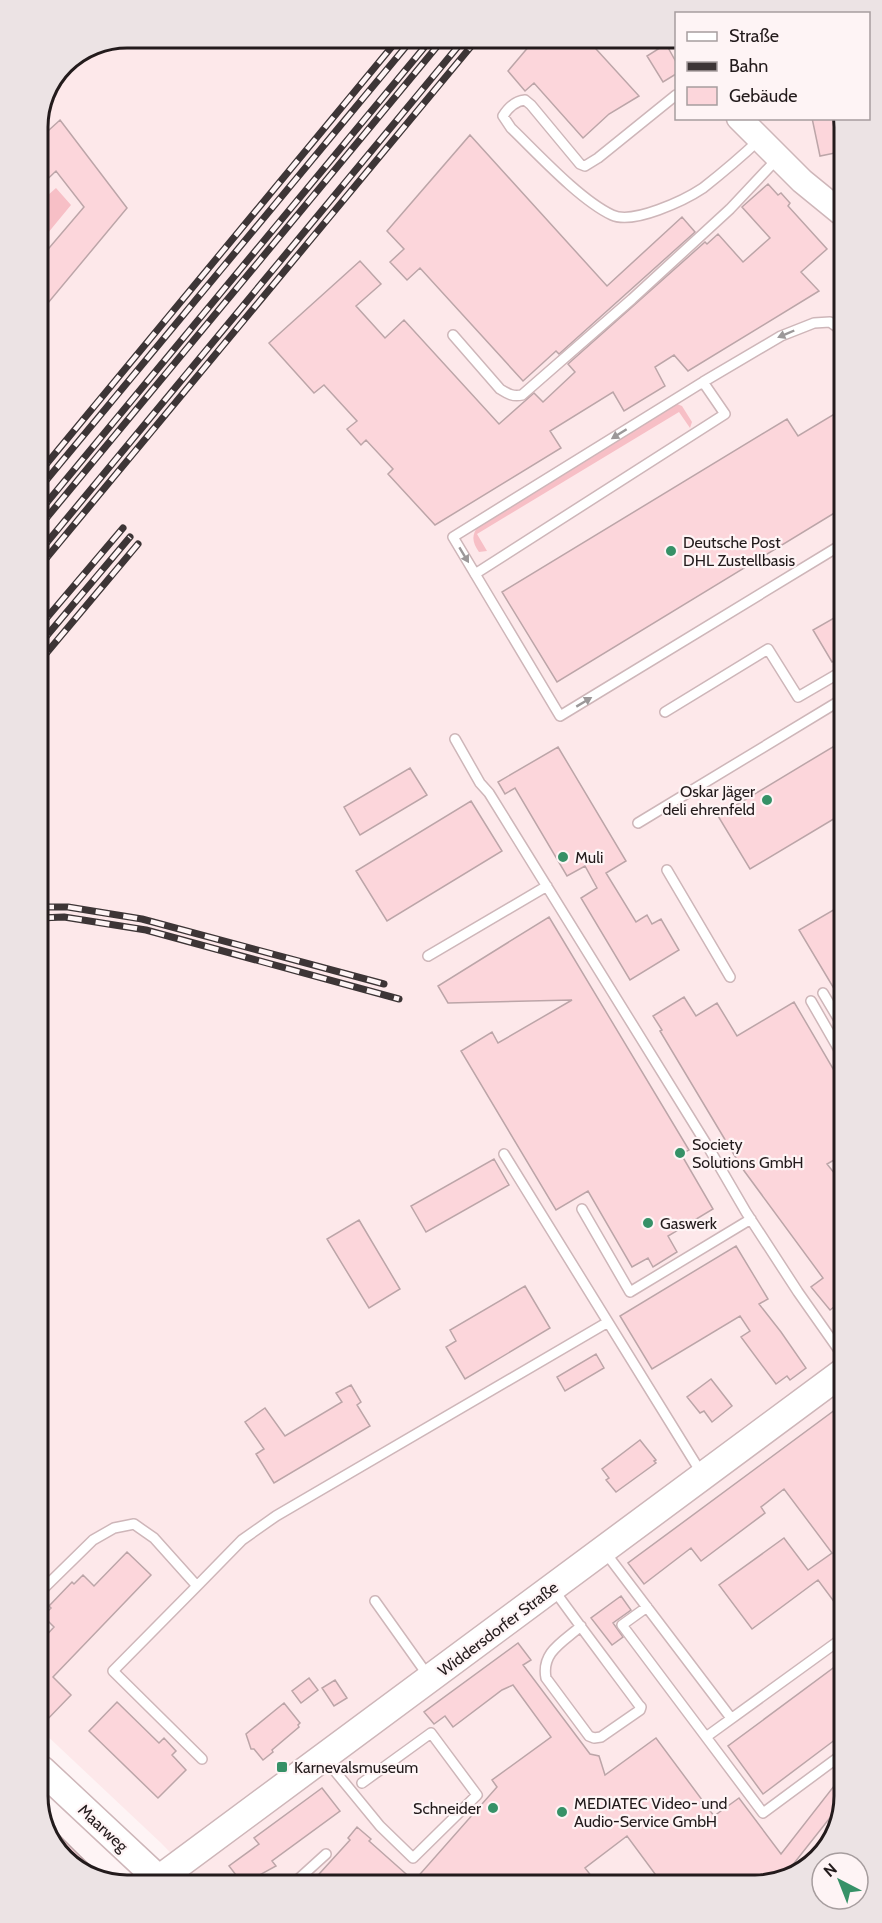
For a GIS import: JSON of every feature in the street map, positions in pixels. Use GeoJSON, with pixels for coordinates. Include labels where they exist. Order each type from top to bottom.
{"type":"FeatureCollection","features":[{"type":"Feature","properties":{"kind":"main road","name":"Widdersdorfer Straße"},"geometry":{"type":"LineString","coordinates":[[169,1875],[834,1379]]}},
{"type":"Feature","properties":{"kind":"main road","name":"Maarweg"},"geometry":{"type":"LineString","coordinates":[[48,1776],[150,1875]]}},
{"type":"Feature","properties":{"kind":"street"},"geometry":{"type":"LineString","coordinates":[[741,120],[802,181],[834,207]]}},
{"type":"Feature","properties":{"kind":"lane"},"geometry":{"type":"LineString","coordinates":[[675,96],[585,166],[580,164],[525,100],[519,100],[503,116],[511,128],[582,195],[614,216],[628,218],[655,211],[701,189],[759,140]]}},
{"type":"Feature","properties":{"kind":"lane"},"geometry":{"type":"LineString","coordinates":[[453,335],[500,389],[515,396],[522,395],[722,217],[778,158]]}},
{"type":"Feature","properties":{"kind":"lane"},"geometry":{"type":"LineString","coordinates":[[834,325],[830,322],[814,323],[781,336],[703,381],[453,537],[560,716],[834,549]]}},
{"type":"Feature","properties":{"kind":"lane"},"geometry":{"type":"LineString","coordinates":[[475,574],[725,414],[703,381]]}},
{"type":"Feature","properties":{"kind":"lane"},"geometry":{"type":"LineString","coordinates":[[665,712],[768,648],[798,697],[834,676]]}},
{"type":"Feature","properties":{"kind":"lane"},"geometry":{"type":"LineString","coordinates":[[638,823],[834,704]]}},
{"type":"Feature","properties":{"kind":"lane"},"geometry":{"type":"LineString","coordinates":[[455,739],[480,783],[489,793],[547,886],[751,1219],[834,1343]]}},
{"type":"Feature","properties":{"kind":"lane"},"geometry":{"type":"LineString","coordinates":[[667,870],[730,977]]}},
{"type":"Feature","properties":{"kind":"lane"},"geometry":{"type":"LineString","coordinates":[[428,956],[547,886]]}},
{"type":"Feature","properties":{"kind":"lane"},"geometry":{"type":"LineString","coordinates":[[823,993],[834,1012]]}},
{"type":"Feature","properties":{"kind":"lane"},"geometry":{"type":"LineString","coordinates":[[811,1001],[834,1041]]}},
{"type":"Feature","properties":{"kind":"lane"},"geometry":{"type":"LineString","coordinates":[[504,1154],[703,1476]]}},
{"type":"Feature","properties":{"kind":"lane"},"geometry":{"type":"LineString","coordinates":[[582,1209],[630,1292],[751,1219]]}},
{"type":"Feature","properties":{"kind":"lane"},"geometry":{"type":"LineString","coordinates":[[202,1759],[113,1671],[242,1540],[276,1516],[608,1322]]}},
{"type":"Feature","properties":{"kind":"lane"},"geometry":{"type":"LineString","coordinates":[[48,1584],[93,1540],[114,1528],[134,1524],[154,1538],[197,1586]]}},
{"type":"Feature","properties":{"kind":"lane"},"geometry":{"type":"LineString","coordinates":[[604,1550],[731,1718]]}},
{"type":"Feature","properties":{"kind":"lane"},"geometry":{"type":"LineString","coordinates":[[552,1588],[581,1626],[641,1707],[601,1737],[589,1736],[546,1678],[544,1669],[549,1654],[581,1626]]}},
{"type":"Feature","properties":{"kind":"lane"},"geometry":{"type":"LineString","coordinates":[[375,1601],[430,1679]]}},
{"type":"Feature","properties":{"kind":"lane"},"geometry":{"type":"LineString","coordinates":[[647,1606],[622,1625],[763,1813],[834,1760]]}},
{"type":"Feature","properties":{"kind":"lane"},"geometry":{"type":"LineString","coordinates":[[706,1737],[834,1644]]}},
{"type":"Feature","properties":{"kind":"lane"},"geometry":{"type":"LineString","coordinates":[[324,1758],[380,1826],[412,1858],[477,1795],[431,1733],[362,1783]]}},
{"type":"Feature","properties":{"kind":"lane"},"geometry":{"type":"LineString","coordinates":[[303,1875],[326,1854]]}},
{"type":"Feature","properties":{"kind":"shaded area"},"geometry":{"type":"Polygon","coordinates":[[[127,48],[675,48],[675,120],[833,120],[834,127],[834,1796],[830,1822],[818,1844],[803,1859],[781,1871],[755,1875],[192,1875],[48,1737],[48,121],[51,106],[64,79],[75,68],[101,52],[127,48]]]}},
{"type":"Feature","properties":{"kind":"shaded area"},"geometry":{"type":"Polygon","coordinates":[[[56,188],[71,205],[48,233],[48,195],[56,188]]]}},
{"type":"Feature","properties":{"kind":"shaded area"},"geometry":{"type":"Polygon","coordinates":[[[677,404],[682,406],[692,422],[690,428],[679,412],[477,534],[487,551],[479,552],[473,538],[479,525],[677,404]]]}},
{"type":"Feature","properties":{"kind":"building"},"geometry":{"type":"Polygon","coordinates":[[[528,48],[595,48],[639,96],[609,114],[583,138],[534,83],[525,91],[508,71],[528,48]]]}},
{"type":"Feature","properties":{"kind":"building"},"geometry":{"type":"Polygon","coordinates":[[[660,48],[668,48],[675,60],[675,75],[663,82],[647,56],[660,48]]]}},
{"type":"Feature","properties":{"kind":"building"},"geometry":{"type":"Polygon","coordinates":[[[60,120],[127,208],[48,303],[48,249],[84,207],[56,171],[48,179],[48,131],[60,120]]]}},
{"type":"Feature","properties":{"kind":"building"},"geometry":{"type":"Polygon","coordinates":[[[812,120],[833,120],[834,153],[820,156],[812,120]]]}},
{"type":"Feature","properties":{"kind":"building"},"geometry":{"type":"Polygon","coordinates":[[[470,135],[607,286],[682,217],[695,232],[559,354],[556,351],[523,381],[420,268],[407,280],[390,262],[404,249],[387,231],[470,135]]]}},
{"type":"Feature","properties":{"kind":"building"},"geometry":{"type":"Polygon","coordinates":[[[768,184],[778,195],[781,193],[790,203],[788,206],[827,249],[801,272],[819,291],[688,371],[674,355],[655,367],[665,386],[624,411],[613,392],[550,431],[561,448],[435,525],[388,474],[393,469],[366,440],[361,445],[347,429],[357,421],[324,385],[314,393],[269,343],[360,261],[381,284],[356,306],[385,338],[404,320],[499,424],[534,393],[543,402],[575,372],[568,364],[705,242],[707,244],[718,234],[743,262],[770,238],[742,207],[768,184]]]}},
{"type":"Feature","properties":{"kind":"building","name":"Deutsche Post DHL Zustellbasis"},"geometry":{"type":"Polygon","coordinates":[[[834,414],[834,513],[557,682],[502,592],[787,419],[798,436],[834,414]]]}},
{"type":"Feature","properties":{"kind":"building"},"geometry":{"type":"Polygon","coordinates":[[[834,618],[834,661],[832,662],[813,630],[834,618]]]}},
{"type":"Feature","properties":{"kind":"building"},"geometry":{"type":"Polygon","coordinates":[[[834,746],[834,819],[750,869],[718,816],[834,746]]]}},
{"type":"Feature","properties":{"kind":"building"},"geometry":{"type":"Polygon","coordinates":[[[558,747],[626,861],[606,873],[636,922],[647,915],[652,924],[661,919],[679,950],[630,980],[581,898],[597,888],[585,866],[567,876],[515,788],[505,794],[498,782],[558,747]]]}},
{"type":"Feature","properties":{"kind":"building"},"geometry":{"type":"Polygon","coordinates":[[[410,768],[427,795],[360,835],[344,807],[410,768]]]}},
{"type":"Feature","properties":{"kind":"building"},"geometry":{"type":"Polygon","coordinates":[[[471,801],[502,851],[387,921],[356,871],[471,801]]]}},
{"type":"Feature","properties":{"kind":"building"},"geometry":{"type":"Polygon","coordinates":[[[834,910],[834,989],[799,930],[834,910]]]}},
{"type":"Feature","properties":{"kind":"building"},"geometry":{"type":"Polygon","coordinates":[[[549,917],[689,1150],[681,1154],[713,1209],[668,1236],[677,1252],[653,1267],[648,1258],[632,1267],[588,1191],[556,1210],[461,1051],[492,1032],[498,1043],[572,1000],[448,1003],[438,986],[549,917]]]}},
{"type":"Feature","properties":{"kind":"building"},"geometry":{"type":"Polygon","coordinates":[[[684,997],[696,1016],[717,1003],[737,1036],[794,1002],[834,1070],[834,1160],[827,1164],[834,1173],[834,1307],[830,1310],[811,1287],[823,1278],[742,1168],[653,1016],[684,997]]]}},
{"type":"Feature","properties":{"kind":"building"},"geometry":{"type":"Polygon","coordinates":[[[494,1159],[509,1185],[426,1232],[411,1206],[494,1159]]]}},
{"type":"Feature","properties":{"kind":"building"},"geometry":{"type":"Polygon","coordinates":[[[359,1220],[400,1289],[369,1308],[327,1239],[359,1220]]]}},
{"type":"Feature","properties":{"kind":"building"},"geometry":{"type":"Polygon","coordinates":[[[736,1246],[768,1299],[759,1304],[806,1368],[790,1380],[787,1376],[776,1384],[741,1337],[750,1331],[740,1316],[652,1369],[620,1316],[736,1246]]]}},
{"type":"Feature","properties":{"kind":"building"},"geometry":{"type":"Polygon","coordinates":[[[525,1286],[550,1328],[465,1379],[446,1347],[456,1341],[450,1330],[525,1286]]]}},
{"type":"Feature","properties":{"kind":"building"},"geometry":{"type":"Polygon","coordinates":[[[596,1354],[604,1368],[565,1391],[557,1377],[596,1354]]]}},
{"type":"Feature","properties":{"kind":"building"},"geometry":{"type":"Polygon","coordinates":[[[711,1379],[732,1406],[712,1422],[704,1411],[700,1413],[687,1397],[711,1379]]]}},
{"type":"Feature","properties":{"kind":"building"},"geometry":{"type":"Polygon","coordinates":[[[351,1385],[361,1402],[357,1405],[370,1426],[274,1483],[256,1454],[264,1449],[245,1422],[265,1408],[285,1436],[342,1402],[336,1393],[351,1385]]]}},
{"type":"Feature","properties":{"kind":"building"},"geometry":{"type":"Polygon","coordinates":[[[834,1411],[834,1602],[818,1580],[752,1629],[719,1585],[784,1538],[808,1570],[832,1553],[784,1489],[761,1507],[765,1513],[701,1561],[691,1548],[644,1584],[628,1563],[834,1411]]]}},
{"type":"Feature","properties":{"kind":"building"},"geometry":{"type":"Polygon","coordinates":[[[640,1440],[656,1463],[616,1492],[606,1480],[609,1478],[602,1469],[640,1440]]]}},
{"type":"Feature","properties":{"kind":"building"},"geometry":{"type":"Polygon","coordinates":[[[127,1552],[151,1575],[53,1677],[71,1695],[48,1719],[48,1634],[54,1627],[48,1621],[48,1611],[51,1608],[49,1606],[72,1582],[74,1584],[83,1575],[94,1586],[127,1552]]]}},
{"type":"Feature","properties":{"kind":"building"},"geometry":{"type":"Polygon","coordinates":[[[621,1596],[631,1610],[613,1623],[623,1637],[612,1645],[591,1618],[621,1596]]]}},
{"type":"Feature","properties":{"kind":"building"},"geometry":{"type":"Polygon","coordinates":[[[518,1643],[531,1660],[523,1665],[590,1754],[599,1756],[605,1775],[656,1738],[714,1816],[739,1798],[781,1854],[834,1786],[831,1816],[792,1865],[781,1871],[766,1874],[656,1875],[627,1836],[585,1868],[590,1875],[419,1875],[497,1787],[492,1780],[551,1737],[513,1685],[502,1690],[453,1727],[445,1716],[434,1724],[424,1712],[518,1643]]]}},
{"type":"Feature","properties":{"kind":"building"},"geometry":{"type":"Polygon","coordinates":[[[834,1667],[834,1741],[763,1794],[728,1746],[834,1667]]]}},
{"type":"Feature","properties":{"kind":"building"},"geometry":{"type":"Polygon","coordinates":[[[309,1678],[318,1690],[301,1703],[292,1691],[309,1678]]]}},
{"type":"Feature","properties":{"kind":"building"},"geometry":{"type":"Polygon","coordinates":[[[335,1680],[347,1698],[334,1706],[322,1688],[335,1680]]]}},
{"type":"Feature","properties":{"kind":"building"},"geometry":{"type":"Polygon","coordinates":[[[117,1702],[159,1743],[164,1738],[176,1751],[172,1755],[186,1770],[158,1798],[89,1731],[117,1702]]]}},
{"type":"Feature","properties":{"kind":"building"},"geometry":{"type":"Polygon","coordinates":[[[284,1703],[300,1723],[299,1727],[263,1760],[254,1749],[251,1749],[246,1734],[284,1703]]]}},
{"type":"Feature","properties":{"kind":"building"},"geometry":{"type":"Polygon","coordinates":[[[322,1788],[340,1811],[272,1861],[276,1866],[260,1875],[236,1875],[229,1866],[259,1844],[254,1838],[322,1788]]]}},
{"type":"Feature","properties":{"kind":"building"},"geometry":{"type":"Polygon","coordinates":[[[357,1827],[371,1839],[369,1841],[407,1875],[318,1875],[350,1840],[348,1838],[357,1827]]]}},
{"type":"Feature","properties":{"kind":"building"},"geometry":{"type":"Polygon","coordinates":[[[58,1834],[90,1866],[71,1852],[58,1834]]]}},
{"type":"Feature","properties":{"kind":"railway"},"geometry":{"type":"LineString","coordinates":[[48,462],[391,48]]}},
{"type":"Feature","properties":{"kind":"railway"},"geometry":{"type":"LineString","coordinates":[[48,478],[405,48]]}},
{"type":"Feature","properties":{"kind":"railway"},"geometry":{"type":"LineString","coordinates":[[48,501],[424,48]]}},
{"type":"Feature","properties":{"kind":"railway"},"geometry":{"type":"LineString","coordinates":[[48,516],[436,48]]}},
{"type":"Feature","properties":{"kind":"railway"},"geometry":{"type":"LineString","coordinates":[[48,541],[457,48]]}},
{"type":"Feature","properties":{"kind":"railway"},"geometry":{"type":"LineString","coordinates":[[48,556],[470,48]]}},
{"type":"Feature","properties":{"kind":"railway"},"geometry":{"type":"LineString","coordinates":[[48,616],[123,528]]}},
{"type":"Feature","properties":{"kind":"railway"},"geometry":{"type":"LineString","coordinates":[[48,634],[130,537]]}},
{"type":"Feature","properties":{"kind":"railway"},"geometry":{"type":"LineString","coordinates":[[48,651],[138,544]]}},
{"type":"Feature","properties":{"kind":"railway"},"geometry":{"type":"LineString","coordinates":[[48,907],[68,907],[142,919],[384,984]]}},
{"type":"Feature","properties":{"kind":"railway"},"geometry":{"type":"LineString","coordinates":[[48,918],[64,917],[146,930],[399,999]]}},
{"type":"Feature","properties":{"kind":"place","name":"Deutsche Post DHL Zustellbasis"},"geometry":{"type":"Point","coordinates":[671,551]}},
{"type":"Feature","properties":{"kind":"place","name":"Oskar Jäger deli ehrenfeld"},"geometry":{"type":"Point","coordinates":[767,800]}},
{"type":"Feature","properties":{"kind":"place","name":"Muli"},"geometry":{"type":"Point","coordinates":[563,857]}},
{"type":"Feature","properties":{"kind":"place","name":"Society Solutions GmbH"},"geometry":{"type":"Point","coordinates":[680,1153]}},
{"type":"Feature","properties":{"kind":"place","name":"Gaswerk"},"geometry":{"type":"Point","coordinates":[648,1223]}},
{"type":"Feature","properties":{"kind":"place","name":"Karnevalsmuseum"},"geometry":{"type":"Point","coordinates":[282,1767]}},
{"type":"Feature","properties":{"kind":"place","name":"Schneider"},"geometry":{"type":"Point","coordinates":[493,1808]}},
{"type":"Feature","properties":{"kind":"place","name":"MEDIATEC Video- und Audio-Service GmbH"},"geometry":{"type":"Point","coordinates":[562,1812]}}]}
